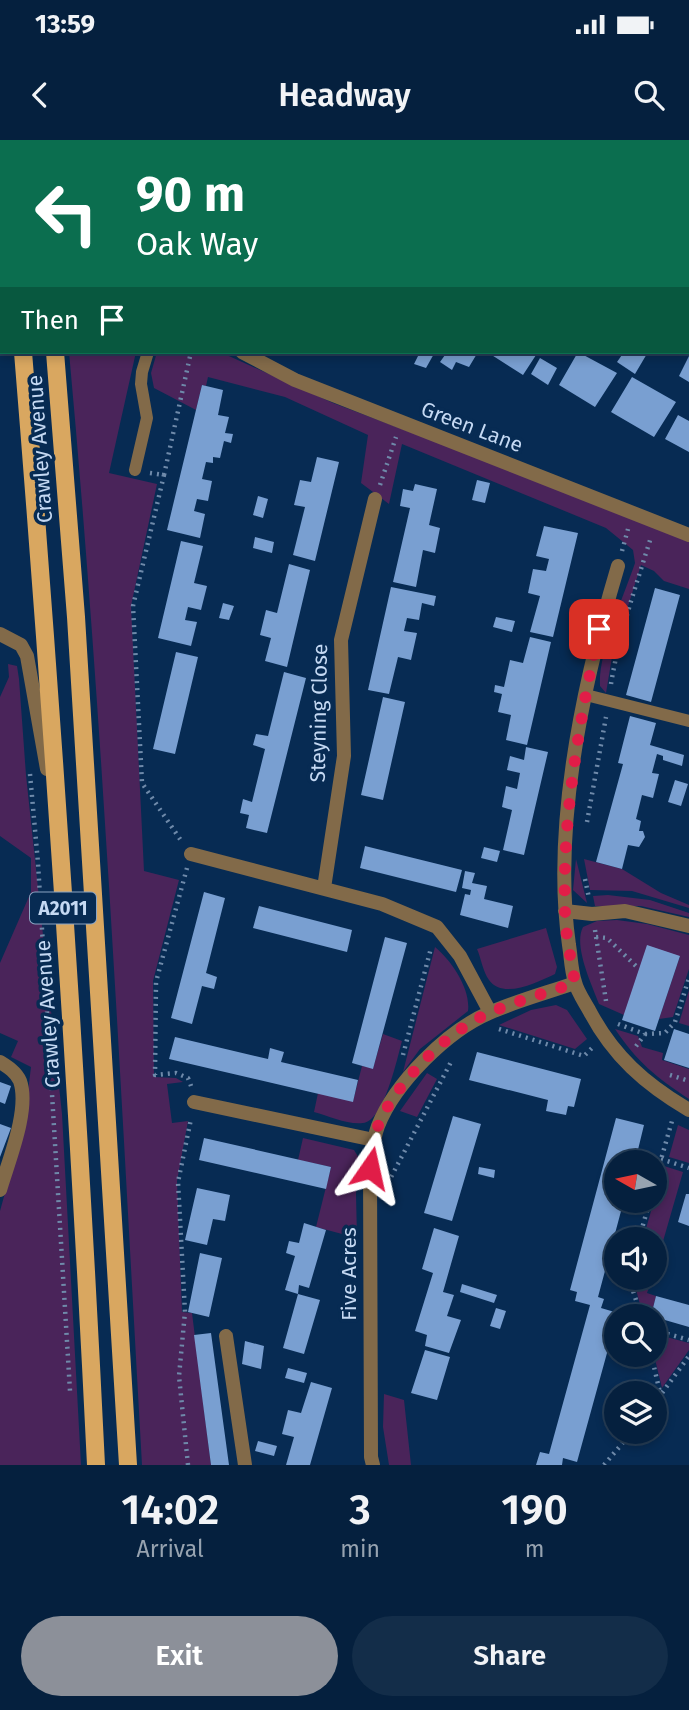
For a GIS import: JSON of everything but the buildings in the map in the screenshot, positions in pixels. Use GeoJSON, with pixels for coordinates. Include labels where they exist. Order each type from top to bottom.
{"type":"FeatureCollection","features":[{"type":"Feature","properties":{"kind":"main road","name":"Crawley Avenue"},"geometry":{"type":"LineString","coordinates":[[23,354],[45,620],[84,1202],[96,1465]]}},
{"type":"Feature","properties":{"kind":"main road","name":"Crawley Avenue"},"geometry":{"type":"LineString","coordinates":[[55,354],[76,617],[128,1465]]}},
{"type":"Feature","properties":{"kind":"street","name":"Green Lane"},"geometry":{"type":"LineString","coordinates":[[246,354],[295,380],[689,535]]}},
{"type":"Feature","properties":{"kind":"street","name":"Steyning Close"},"geometry":{"type":"LineString","coordinates":[[324,888],[344,756],[341,640],[376,499]]}},
{"type":"Feature","properties":{"kind":"street"},"geometry":{"type":"LineString","coordinates":[[618,566],[599,629],[572,775],[565,857],[565,911],[575,983],[603,1036],[638,1076],[683,1107]]}},
{"type":"Feature","properties":{"kind":"street"},"geometry":{"type":"LineString","coordinates":[[0,634],[15,641],[25,650],[32,675],[58,833]]}},
{"type":"Feature","properties":{"kind":"street"},"geometry":{"type":"LineString","coordinates":[[191,854],[382,904],[437,927],[460,956],[490,1012]]}},
{"type":"Feature","properties":{"kind":"street"},"geometry":{"type":"LineString","coordinates":[[565,911],[592,914],[625,911],[689,926]]}},
{"type":"Feature","properties":{"kind":"street","name":"Five Acres"},"geometry":{"type":"LineString","coordinates":[[373,1465],[370,1168],[378,1126],[399,1089],[422,1062],[472,1021],[490,1012],[575,983]]}},
{"type":"Feature","properties":{"kind":"street"},"geometry":{"type":"LineString","coordinates":[[0,1062],[16,1074],[21,1088],[20,1119],[0,1190]]}},
{"type":"Feature","properties":{"kind":"street"},"geometry":{"type":"LineString","coordinates":[[194,1102],[374,1140]]}},
{"type":"Feature","properties":{"kind":"street"},"geometry":{"type":"LineString","coordinates":[[226,1336],[245,1465]]}},
{"type":"Feature","properties":{"kind":"lane"},"geometry":{"type":"LineString","coordinates":[[135,470],[147,418],[141,384],[147,354]]}},
{"type":"Feature","properties":{"kind":"lane"},"geometry":{"type":"LineString","coordinates":[[586,695],[689,721]]}},
{"type":"Feature","properties":{"kind":"path"},"geometry":{"type":"LineString","coordinates":[[188,1465],[179,1376],[185,1312],[178,1182],[194,1102],[188,1078],[176,1073],[155,1075],[156,982],[191,854],[142,783],[134,606],[191,354]]}},
{"type":"Feature","properties":{"kind":"path"},"geometry":{"type":"LineString","coordinates":[[376,499],[401,423]]}},
{"type":"Feature","properties":{"kind":"path"},"geometry":{"type":"LineString","coordinates":[[135,470],[164,475]]}},
{"type":"Feature","properties":{"kind":"path"},"geometry":{"type":"LineString","coordinates":[[618,566],[633,511]]}},
{"type":"Feature","properties":{"kind":"path"},"geometry":{"type":"LineString","coordinates":[[585,832],[616,654],[656,521]]}},
{"type":"Feature","properties":{"kind":"path"},"geometry":{"type":"LineString","coordinates":[[29,765],[70,1396]]}},
{"type":"Feature","properties":{"kind":"path"},"geometry":{"type":"LineString","coordinates":[[583,870],[608,1009]]}},
{"type":"Feature","properties":{"kind":"path"},"geometry":{"type":"LineString","coordinates":[[399,1068],[437,927]]}},
{"type":"Feature","properties":{"kind":"path"},"geometry":{"type":"LineString","coordinates":[[596,937],[607,938],[639,969]]}},
{"type":"Feature","properties":{"kind":"path"},"geometry":{"type":"LineString","coordinates":[[609,1021],[626,1024],[645,1034],[666,1033],[676,1022],[689,978]]}},
{"type":"Feature","properties":{"kind":"path"},"geometry":{"type":"LineString","coordinates":[[472,1021],[584,1056],[603,1036]]}},
{"type":"Feature","properties":{"kind":"path"},"geometry":{"type":"LineString","coordinates":[[631,1053],[645,1034]]}},
{"type":"Feature","properties":{"kind":"path"},"geometry":{"type":"LineString","coordinates":[[370,1218],[453,1058]]}},
{"type":"Feature","properties":{"kind":"path"},"geometry":{"type":"LineString","coordinates":[[668,1074],[689,1081]]}},
{"type":"Feature","properties":{"kind":"path"},"geometry":{"type":"LineString","coordinates":[[666,1150],[683,1107]]}},
{"type":"Feature","properties":{"kind":"path"},"geometry":{"type":"LineString","coordinates":[[667,1161],[689,1168]]}},
{"type":"Feature","properties":{"kind":"path"},"geometry":{"type":"LineString","coordinates":[[667,1334],[689,1340]]}},
{"type":"Feature","properties":{"kind":"path"},"geometry":{"type":"LineString","coordinates":[[667,1388],[689,1356]]}},
{"type":"Feature","properties":{"kind":"path"},"geometry":{"type":"LineString","coordinates":[[604,1465],[622,1444]]}},
{"type":"Feature","properties":{"kind":"shaded area"},"geometry":{"type":"Polygon","coordinates":[[[69,354],[136,354],[109,473],[157,484],[131,606],[144,871],[179,880],[153,981],[154,1077],[176,1078],[183,1082],[167,1084],[172,1123],[188,1121],[177,1181],[182,1312],[192,1313],[211,1465],[142,1465],[102,769],[69,354]]]}},
{"type":"Feature","properties":{"kind":"shaded area"},"geometry":{"type":"Polygon","coordinates":[[[156,354],[224,354],[333,403],[611,508],[689,542],[689,589],[664,581],[654,571],[641,565],[612,657],[606,693],[600,686],[603,657],[635,563],[633,550],[606,528],[402,444],[389,504],[361,483],[368,435],[285,397],[208,377],[206,386],[202,385],[196,410],[154,388],[151,373],[156,354]]]}},
{"type":"Feature","properties":{"kind":"shaded area"},"geometry":{"type":"Polygon","coordinates":[[[8,664],[17,666],[19,679],[26,775],[62,1114],[81,1465],[0,1465],[0,1211],[24,1124],[31,1067],[11,1057],[18,1041],[0,1033],[0,963],[31,892],[31,858],[0,836],[0,697],[9,677],[8,664]]]}},
{"type":"Feature","properties":{"kind":"shaded area"},"geometry":{"type":"Polygon","coordinates":[[[576,859],[587,903],[573,890],[576,859]]]}},
{"type":"Feature","properties":{"kind":"shaded area"},"geometry":{"type":"Polygon","coordinates":[[[584,859],[622,869],[661,893],[689,905],[689,908],[632,891],[590,890],[584,859]]]}},
{"type":"Feature","properties":{"kind":"shaded area"},"geometry":{"type":"Polygon","coordinates":[[[593,896],[650,900],[689,913],[689,917],[641,906],[595,906],[593,896]]]}},
{"type":"Feature","properties":{"kind":"shaded area"},"geometry":{"type":"Polygon","coordinates":[[[617,920],[647,924],[689,935],[689,969],[673,1017],[659,1019],[680,956],[624,1015],[599,1004],[582,955],[581,935],[583,927],[597,921],[617,920]]]}},
{"type":"Feature","properties":{"kind":"shaded area"},"geometry":{"type":"Polygon","coordinates":[[[546,928],[557,967],[555,974],[521,988],[503,989],[495,986],[485,973],[477,949],[546,928]]]}},
{"type":"Feature","properties":{"kind":"shaded area"},"geometry":{"type":"Polygon","coordinates":[[[435,947],[459,976],[466,994],[468,1011],[420,1049],[403,1072],[435,947]]]}},
{"type":"Feature","properties":{"kind":"shaded area"},"geometry":{"type":"Polygon","coordinates":[[[689,990],[689,1026],[679,1023],[689,990]]]}},
{"type":"Feature","properties":{"kind":"shaded area"},"geometry":{"type":"Polygon","coordinates":[[[556,1005],[567,1010],[587,1039],[575,1049],[499,1025],[531,1010],[556,1005]]]}},
{"type":"Feature","properties":{"kind":"shaded area"},"geometry":{"type":"Polygon","coordinates":[[[615,1029],[638,1036],[642,1047],[663,1053],[662,1060],[689,1069],[689,1099],[648,1068],[615,1029]]]}},
{"type":"Feature","properties":{"kind":"shaded area"},"geometry":{"type":"Polygon","coordinates":[[[383,1034],[402,1041],[383,1101],[370,1120],[351,1123],[314,1112],[318,1093],[353,1101],[362,1066],[373,1068],[383,1034]]]}},
{"type":"Feature","properties":{"kind":"shaded area"},"geometry":{"type":"Polygon","coordinates":[[[427,1073],[437,1079],[417,1117],[400,1111],[427,1073]]]}},
{"type":"Feature","properties":{"kind":"shaded area"},"geometry":{"type":"Polygon","coordinates":[[[678,1125],[689,1130],[689,1163],[669,1157],[678,1125]]]}},
{"type":"Feature","properties":{"kind":"shaded area"},"geometry":{"type":"Polygon","coordinates":[[[303,1138],[354,1150],[359,1158],[357,1238],[316,1227],[331,1167],[298,1160],[303,1138]]]}},
{"type":"Feature","properties":{"kind":"shaded area"},"geometry":{"type":"Polygon","coordinates":[[[667,1167],[683,1172],[667,1227],[646,1227],[650,1213],[667,1213],[667,1167]]]}},
{"type":"Feature","properties":{"kind":"shaded area"},"geometry":{"type":"Polygon","coordinates":[[[636,1290],[648,1290],[647,1293],[656,1296],[654,1304],[640,1304],[636,1290]]]}},
{"type":"Feature","properties":{"kind":"shaded area"},"geometry":{"type":"Polygon","coordinates":[[[667,1337],[689,1343],[689,1350],[667,1381],[660,1381],[657,1367],[667,1367],[667,1337]]]}},
{"type":"Feature","properties":{"kind":"shaded area"},"geometry":{"type":"Polygon","coordinates":[[[384,1394],[404,1400],[411,1465],[389,1465],[383,1427],[384,1394]]]}},
{"type":"Feature","properties":{"kind":"route"},"geometry":{"type":"LineString","coordinates":[[370,1168],[378,1126],[399,1089],[422,1062],[472,1021],[490,1012],[575,983],[565,911],[565,857],[572,775],[599,629]]}}]}
